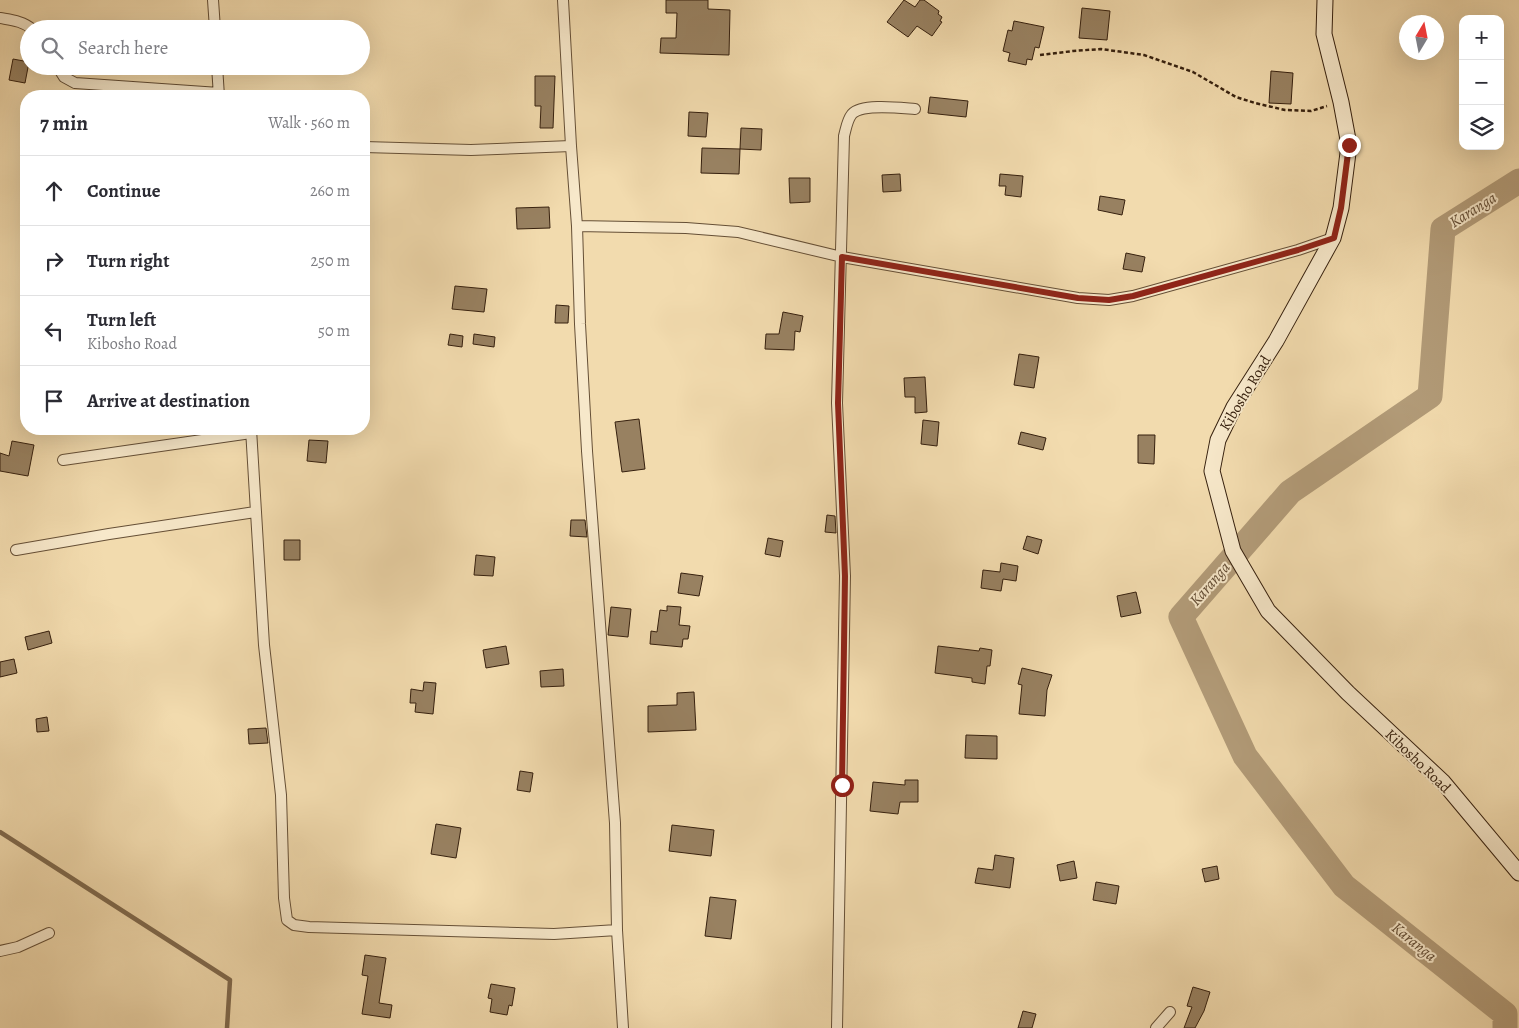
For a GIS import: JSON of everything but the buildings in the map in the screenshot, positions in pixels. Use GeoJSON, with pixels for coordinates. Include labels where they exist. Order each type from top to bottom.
{"type":"FeatureCollection","features":[{"type":"Feature","properties":{"kind":"main road","name":"Kibosho Road"},"geometry":{"type":"LineString","coordinates":[[1325,0],[1324,34],[1341,102],[1349,145],[1341,208],[1334,238],[1276,341],[1234,407],[1218,440],[1212,471],[1233,551],[1268,611],[1348,693],[1443,782],[1519,873]]}},
{"type":"Feature","properties":{"kind":"street"},"geometry":{"type":"LineString","coordinates":[[213,0],[214,20]]}},
{"type":"Feature","properties":{"kind":"street"},"geometry":{"type":"LineString","coordinates":[[563,0],[577,226],[586,441],[615,823],[617,930],[624,1028]]}},
{"type":"Feature","properties":{"kind":"street"},"geometry":{"type":"LineString","coordinates":[[0,18],[20,22]]}},
{"type":"Feature","properties":{"kind":"street"},"geometry":{"type":"LineString","coordinates":[[62,75],[64,78],[76,83],[167,90]]}},
{"type":"Feature","properties":{"kind":"street"},"geometry":{"type":"LineString","coordinates":[[218,75],[219,90]]}},
{"type":"Feature","properties":{"kind":"street"},"geometry":{"type":"LineString","coordinates":[[837,1028],[845,576],[838,403],[844,136],[853,112],[866,108],[915,109]]}},
{"type":"Feature","properties":{"kind":"street"},"geometry":{"type":"LineString","coordinates":[[370,147],[471,150],[571,146]]}},
{"type":"Feature","properties":{"kind":"street"},"geometry":{"type":"LineString","coordinates":[[577,226],[686,228],[738,232],[842,257],[1078,298],[1109,300],[1133,296],[1298,250],[1334,238]]}},
{"type":"Feature","properties":{"kind":"street"},"geometry":{"type":"LineString","coordinates":[[63,460],[225,435]]}},
{"type":"Feature","properties":{"kind":"street"},"geometry":{"type":"LineString","coordinates":[[251,435],[264,645],[281,795],[284,898],[287,920],[294,925],[309,927],[398,930],[554,934],[617,930]]}},
{"type":"Feature","properties":{"kind":"street"},"geometry":{"type":"LineString","coordinates":[[16,550],[255,512]]}},
{"type":"Feature","properties":{"kind":"street"},"geometry":{"type":"LineString","coordinates":[[0,951],[18,947],[50,933]]}},
{"type":"Feature","properties":{"kind":"street"},"geometry":{"type":"LineString","coordinates":[[1156,1028],[1170,1012]]}},
{"type":"Feature","properties":{"kind":"path"},"geometry":{"type":"LineString","coordinates":[[1040,55],[1101,50],[1144,55],[1193,72],[1236,97],[1285,110],[1311,111],[1341,102]]}},
{"type":"Feature","properties":{"kind":"waterway","name":"Karanga"},"geometry":{"type":"LineString","coordinates":[[1505,1028],[1505,1014],[1344,886],[1245,756],[1181,617],[1290,492],[1430,396],[1443,229],[1519,181]]}},
{"type":"Feature","properties":{"kind":"waterway"},"geometry":{"type":"LineString","coordinates":[[0,832],[230,980],[227,1028]]}},
{"type":"Feature","properties":{"kind":"route"},"geometry":{"type":"LineString","coordinates":[[842,785],[845,576],[838,403],[842,257],[1078,298],[1109,300],[1133,296],[1298,250],[1334,238],[1341,208],[1349,145]]}}]}
